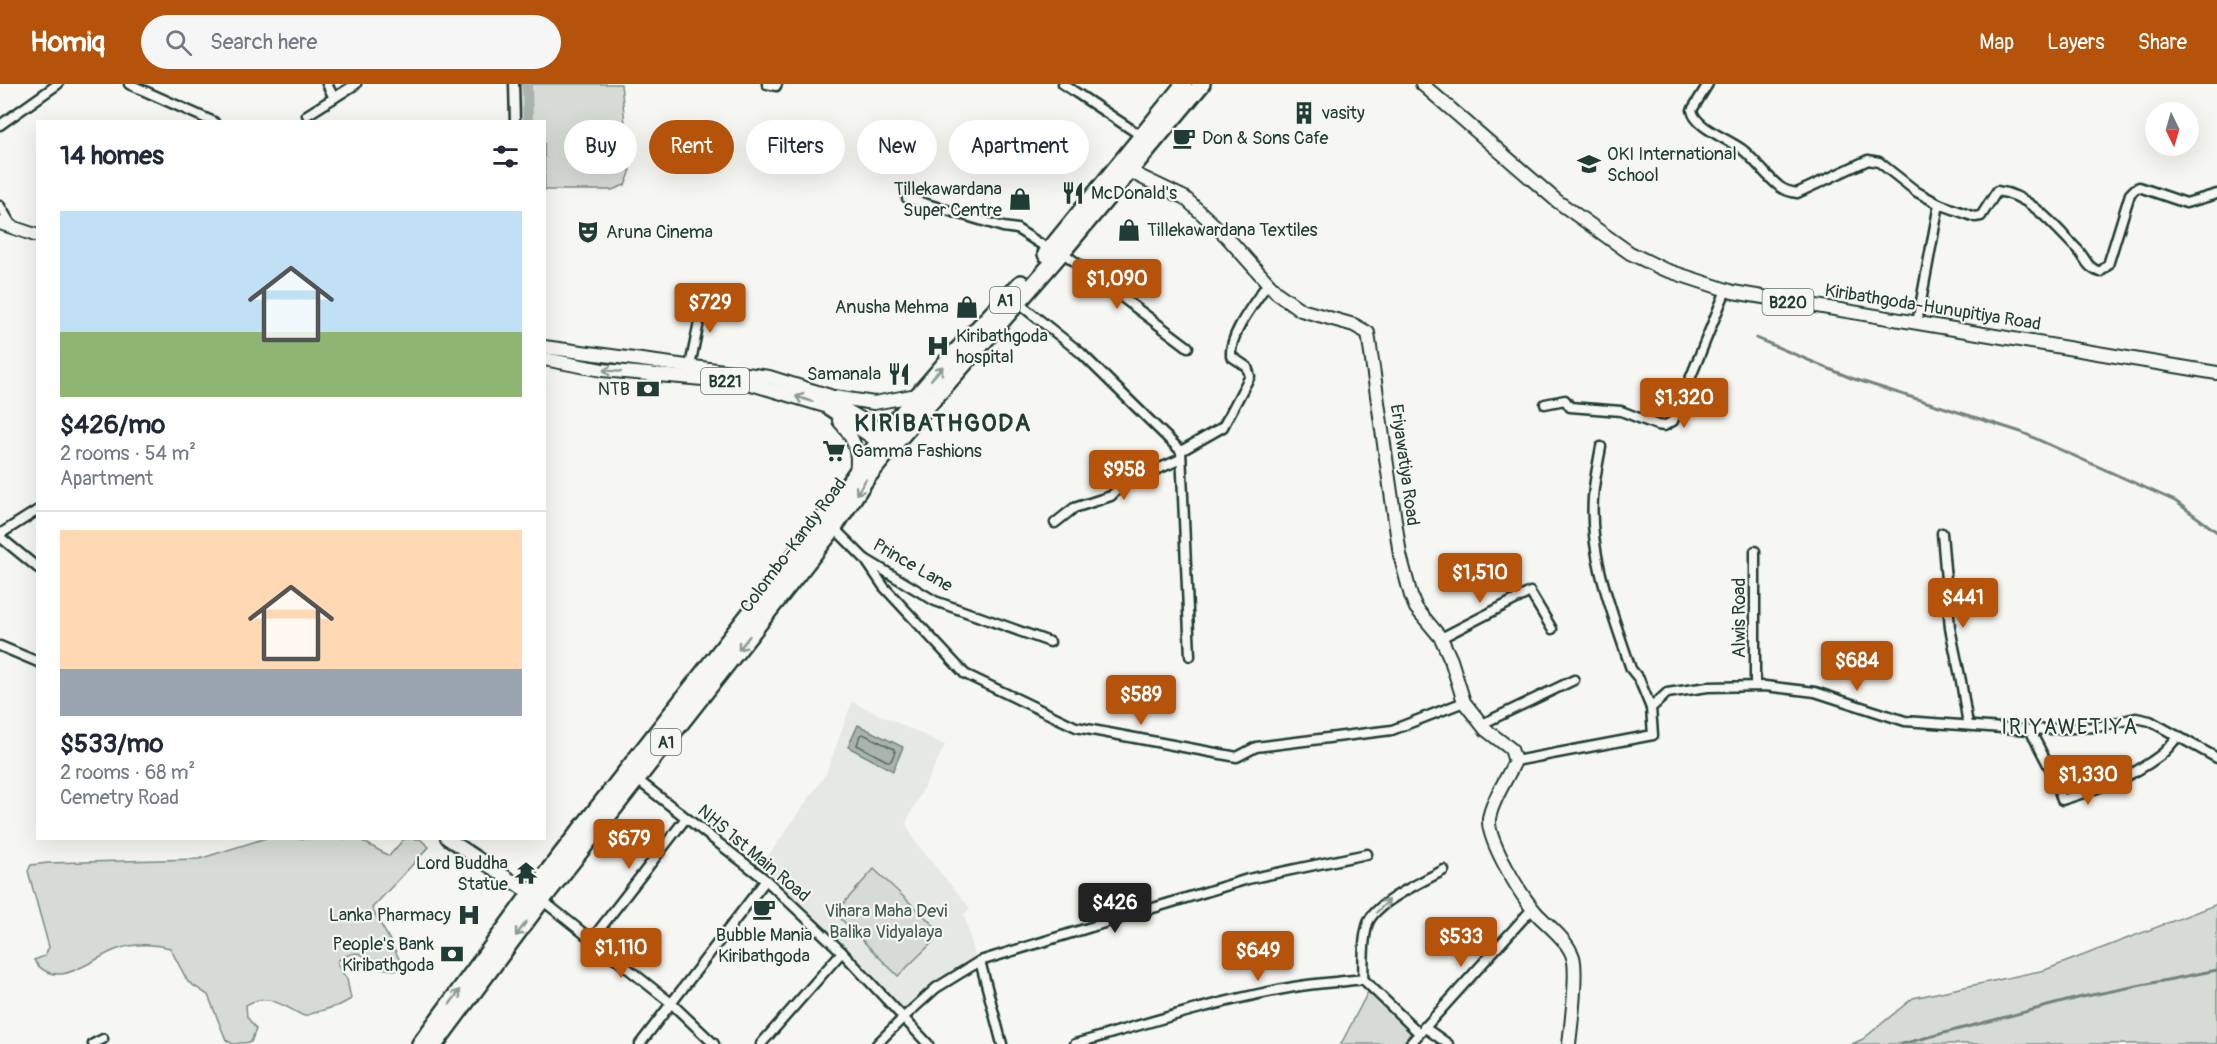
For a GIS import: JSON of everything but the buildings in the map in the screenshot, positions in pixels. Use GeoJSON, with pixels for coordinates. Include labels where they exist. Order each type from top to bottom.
{"type":"FeatureCollection","features":[{"type":"Feature","properties":{"kind":"highway","name":"Colombo-Kandy Road"},"geometry":{"type":"LineString","coordinates":[[1126,167],[1143,137],[1185,84]]}},
{"type":"Feature","properties":{"kind":"highway","name":"Colombo-Kandy Road"},"geometry":{"type":"LineString","coordinates":[[420,1044],[632,775],[856,471],[888,441],[1017,302],[1126,167],[1202,84]]}},
{"type":"Feature","properties":{"kind":"highway","name":"Colombo-Kandy Road"},"geometry":{"type":"LineString","coordinates":[[632,775],[834,528],[917,395],[1056,251]]}},
{"type":"Feature","properties":{"kind":"highway","name":"Colombo-Kandy Road"},"geometry":{"type":"LineString","coordinates":[[435,1044],[537,897]]}},
{"type":"Feature","properties":{"kind":"main road","name":"Kiribathgoda-Hunupitiya Road"},"geometry":{"type":"LineString","coordinates":[[1422,84],[1557,201],[1630,253],[1663,269],[1726,290],[2217,373]]}},
{"type":"Feature","properties":{"kind":"main road","name":"Eriyawatiya Road"},"geometry":{"type":"LineString","coordinates":[[1126,167],[1185,198],[1226,236],[1277,293],[1301,310],[1354,325],[1368,333],[1400,555],[1416,608],[1441,638],[1451,660],[1464,702],[1482,724],[1511,748],[1515,761]]}},
{"type":"Feature","properties":{"kind":"main road"},"geometry":{"type":"LineString","coordinates":[[6,225],[36,235]]}},
{"type":"Feature","properties":{"kind":"main road","name":"B221"},"geometry":{"type":"LineString","coordinates":[[546,347],[769,376],[827,401],[888,441]]}},
{"type":"Feature","properties":{"kind":"main road","name":"B221"},"geometry":{"type":"LineString","coordinates":[[546,359],[602,370],[748,383],[827,401]]}},
{"type":"Feature","properties":{"kind":"main road"},"geometry":{"type":"LineString","coordinates":[[827,401],[874,403],[917,395]]}},
{"type":"Feature","properties":{"kind":"main road"},"geometry":{"type":"LineString","coordinates":[[827,401],[850,433],[859,461],[856,471]]}},
{"type":"Feature","properties":{"kind":"main road"},"geometry":{"type":"LineString","coordinates":[[1515,761],[1492,808],[1489,820],[1492,837],[1517,887],[1532,909],[1565,944],[1573,957],[1575,970],[1569,1044]]}},
{"type":"Feature","properties":{"kind":"main road"},"geometry":{"type":"LineString","coordinates":[[450,840],[537,897]]}},
{"type":"Feature","properties":{"kind":"street"},"geometry":{"type":"LineString","coordinates":[[0,125],[58,84]]}},
{"type":"Feature","properties":{"kind":"street"},"geometry":{"type":"LineString","coordinates":[[129,84],[210,120]]}},
{"type":"Feature","properties":{"kind":"street"},"geometry":{"type":"LineString","coordinates":[[327,84],[334,98]]}},
{"type":"Feature","properties":{"kind":"street"},"geometry":{"type":"LineString","coordinates":[[307,115],[356,84]]}},
{"type":"Feature","properties":{"kind":"street"},"geometry":{"type":"LineString","coordinates":[[514,84],[515,120]]}},
{"type":"Feature","properties":{"kind":"street"},"geometry":{"type":"LineString","coordinates":[[767,84],[776,86],[777,84]]}},
{"type":"Feature","properties":{"kind":"street"},"geometry":{"type":"LineString","coordinates":[[1063,84],[1143,137]]}},
{"type":"Feature","properties":{"kind":"street"},"geometry":{"type":"LineString","coordinates":[[1708,84],[1692,110],[1693,116],[1700,123],[1743,150],[1779,186],[1790,192],[1797,193],[1868,160],[1879,162],[1917,192],[1939,204],[1975,217],[1981,216],[1997,191],[2008,192],[2032,205],[2080,253],[2090,268],[2100,272],[2108,265],[2130,194],[2134,189],[2139,187],[2186,203],[2217,194]]}},
{"type":"Feature","properties":{"kind":"street"},"geometry":{"type":"LineString","coordinates":[[907,198],[1003,227],[1017,229],[1056,251],[1188,347]]}},
{"type":"Feature","properties":{"kind":"street"},"geometry":{"type":"LineString","coordinates":[[1917,323],[1939,204]]}},
{"type":"Feature","properties":{"kind":"street"},"geometry":{"type":"LineString","coordinates":[[0,206],[6,225]]}},
{"type":"Feature","properties":{"kind":"street"},"geometry":{"type":"LineString","coordinates":[[1055,523],[1074,508],[1111,496],[1131,476],[1144,475],[1181,455],[1223,427],[1250,376],[1247,368],[1231,356],[1230,349],[1242,321],[1268,283]]}},
{"type":"Feature","properties":{"kind":"street"},"geometry":{"type":"LineString","coordinates":[[1545,404],[1565,400],[1570,407],[1621,411],[1657,425],[1664,426],[1673,421],[1726,290]]}},
{"type":"Feature","properties":{"kind":"street"},"geometry":{"type":"LineString","coordinates":[[690,366],[700,317],[723,298]]}},
{"type":"Feature","properties":{"kind":"street"},"geometry":{"type":"LineString","coordinates":[[1017,302],[1080,353],[1181,455],[1190,656]]}},
{"type":"Feature","properties":{"kind":"street"},"geometry":{"type":"LineString","coordinates":[[1515,761],[1653,735],[1651,708],[1639,680],[1631,669],[1599,571],[1593,529],[1593,497],[1601,447]]}},
{"type":"Feature","properties":{"kind":"street"},"geometry":{"type":"LineString","coordinates":[[36,511],[0,536],[36,566]]}},
{"type":"Feature","properties":{"kind":"street","name":"Prince Lane"},"geometry":{"type":"LineString","coordinates":[[834,528],[865,558],[935,601],[1050,642]]}},
{"type":"Feature","properties":{"kind":"street"},"geometry":{"type":"LineString","coordinates":[[1942,533],[1950,628],[1968,725]]}},
{"type":"Feature","properties":{"kind":"street","name":"Alwis Road"},"geometry":{"type":"LineString","coordinates":[[1755,551],[1755,686]]}},
{"type":"Feature","properties":{"kind":"street"},"geometry":{"type":"LineString","coordinates":[[865,558],[884,587],[965,674],[1076,727],[1237,758],[1256,747],[1392,730],[1464,702]]}},
{"type":"Feature","properties":{"kind":"street"},"geometry":{"type":"LineString","coordinates":[[1441,638],[1530,592],[1552,629]]}},
{"type":"Feature","properties":{"kind":"street"},"geometry":{"type":"LineString","coordinates":[[0,646],[36,661]]}},
{"type":"Feature","properties":{"kind":"street"},"geometry":{"type":"LineString","coordinates":[[1482,724],[1574,680]]}},
{"type":"Feature","properties":{"kind":"street"},"geometry":{"type":"LineString","coordinates":[[1651,708],[1667,693],[1708,687],[1755,686],[1815,692],[1905,721],[2030,730],[2097,727],[2136,718],[2150,721],[2217,758]]}},
{"type":"Feature","properties":{"kind":"street"},"geometry":{"type":"LineString","coordinates":[[2030,730],[2055,778],[2062,800],[2119,779],[2159,757],[2178,736]]}},
{"type":"Feature","properties":{"kind":"street","name":"NHS 1st Main Road"},"geometry":{"type":"LineString","coordinates":[[632,775],[766,880],[842,952],[927,1044]]}},
{"type":"Feature","properties":{"kind":"street"},"geometry":{"type":"LineString","coordinates":[[592,939],[686,818]]}},
{"type":"Feature","properties":{"kind":"street"},"geometry":{"type":"LineString","coordinates":[[877,1044],[936,988],[980,961],[1248,879],[1367,854]]}},
{"type":"Feature","properties":{"kind":"street"},"geometry":{"type":"LineString","coordinates":[[1363,979],[1364,939],[1369,920],[1392,897],[1444,870]]}},
{"type":"Feature","properties":{"kind":"street"},"geometry":{"type":"LineString","coordinates":[[640,1044],[766,880]]}},
{"type":"Feature","properties":{"kind":"street"},"geometry":{"type":"LineString","coordinates":[[537,897],[671,1003],[714,1044]]}},
{"type":"Feature","properties":{"kind":"street"},"geometry":{"type":"LineString","coordinates":[[1410,1044],[1532,909]]}},
{"type":"Feature","properties":{"kind":"street"},"geometry":{"type":"LineString","coordinates":[[761,1044],[842,952]]}},
{"type":"Feature","properties":{"kind":"street"},"geometry":{"type":"LineString","coordinates":[[980,961],[1002,1044]]}},
{"type":"Feature","properties":{"kind":"street"},"geometry":{"type":"LineString","coordinates":[[1075,1044],[1169,1016],[1250,997],[1295,987],[1363,979],[1421,1030],[1448,1044]]}},
{"type":"Feature","properties":{"kind":"street"},"geometry":{"type":"LineString","coordinates":[[93,1044],[103,1039]]}},
{"type":"Feature","properties":{"kind":"shaded area","name":"Vihara Maha Devi Balika Vidyalaya"},"geometry":{"type":"Polygon","coordinates":[[[852,702],[945,745],[906,823],[915,842],[970,908],[964,914],[977,963],[904,1014],[759,869],[826,774],[852,702]]]}},
{"type":"Feature","properties":{"kind":"green space"},"geometry":{"type":"Polygon","coordinates":[[[518,84],[621,84],[625,120],[564,120],[564,174],[630,174],[625,185],[612,190],[546,190],[546,120],[520,120],[518,84]]]}},
{"type":"Feature","properties":{"kind":"green space"},"geometry":{"type":"Polygon","coordinates":[[[260,840],[361,840],[389,856],[403,840],[421,840],[429,847],[372,908],[401,964],[397,970],[385,969],[360,954],[351,954],[338,960],[338,966],[347,979],[351,999],[340,1005],[304,1016],[276,1002],[254,1001],[246,1005],[247,1017],[256,1029],[251,1042],[233,1044],[226,1040],[208,995],[188,982],[170,948],[144,945],[124,947],[64,974],[53,974],[43,970],[34,960],[45,956],[49,947],[28,871],[31,865],[199,859],[260,840]]]}},
{"type":"Feature","properties":{"kind":"green space","name":"Vihara Maha Devi Balika Vidyalaya"},"geometry":{"type":"Polygon","coordinates":[[[874,869],[942,933],[898,976],[835,913],[874,869]]]}},
{"type":"Feature","properties":{"kind":"green space"},"geometry":{"type":"Polygon","coordinates":[[[2217,904],[2217,1044],[1852,1044],[1863,1039],[1913,998],[2045,970],[2217,904]]]}},
{"type":"Feature","properties":{"kind":"green space"},"geometry":{"type":"Polygon","coordinates":[[[1368,992],[1412,1031],[1403,1044],[1341,1044],[1368,992]]]}},
{"type":"Feature","properties":{"kind":"water"},"geometry":{"type":"Polygon","coordinates":[[[858,725],[903,747],[893,771],[848,747],[858,725]]]}},
{"type":"Feature","properties":{"kind":"waterway"},"geometry":{"type":"LineString","coordinates":[[527,84],[528,120]]}},
{"type":"Feature","properties":{"kind":"waterway"},"geometry":{"type":"LineString","coordinates":[[1756,338],[1851,378],[2021,432],[2175,501],[2217,532]]}},
{"type":"Feature","properties":{"kind":"waterway"},"geometry":{"type":"LineString","coordinates":[[1902,1044],[2082,997],[2217,970]]}},
{"type":"Feature","properties":{"kind":"place","name":"vasity"},"geometry":{"type":"Point","coordinates":[1304,113]}},
{"type":"Feature","properties":{"kind":"place","name":"Don & Sons Cafe"},"geometry":{"type":"Point","coordinates":[1184,138]}},
{"type":"Feature","properties":{"kind":"place","name":"OKI International School"},"geometry":{"type":"Point","coordinates":[1589,164]}},
{"type":"Feature","properties":{"kind":"place","name":"McDonald's"},"geometry":{"type":"Point","coordinates":[1073,193]}},
{"type":"Feature","properties":{"kind":"place","name":"Tillekawardana Super Centre"},"geometry":{"type":"Point","coordinates":[1020,199]}},
{"type":"Feature","properties":{"kind":"place","name":"Tillekawardana Textiles"},"geometry":{"type":"Point","coordinates":[1129,230]}},
{"type":"Feature","properties":{"kind":"place","name":"Aruna Cinema"},"geometry":{"type":"Point","coordinates":[588,232]}},
{"type":"Feature","properties":{"kind":"place","name":"Anusha Mehma"},"geometry":{"type":"Point","coordinates":[967,307]}},
{"type":"Feature","properties":{"kind":"place","name":"Kiribathgoda hospital"},"geometry":{"type":"Point","coordinates":[938,346]}},
{"type":"Feature","properties":{"kind":"place","name":"Samanala"},"geometry":{"type":"Point","coordinates":[899,374]}},
{"type":"Feature","properties":{"kind":"place","name":"NTB"},"geometry":{"type":"Point","coordinates":[648,389]}},
{"type":"Feature","properties":{"kind":"place","name":"Gamma Fashions"},"geometry":{"type":"Point","coordinates":[834,451]}},
{"type":"Feature","properties":{"kind":"place","name":"Lord Buddha Statue"},"geometry":{"type":"Point","coordinates":[526,873]}},
{"type":"Feature","properties":{"kind":"place","name":"Bubble Mania Kiribathgoda"},"geometry":{"type":"Point","coordinates":[764,909]}},
{"type":"Feature","properties":{"kind":"place","name":"Lanka Pharmacy"},"geometry":{"type":"Point","coordinates":[469,915]}},
{"type":"Feature","properties":{"kind":"place","name":"People's Bank Kiribathgoda"},"geometry":{"type":"Point","coordinates":[452,954]}},
{"type":"Feature","properties":{"kind":"district","name":"KIRIBATHGODA"},"geometry":{"type":"Point","coordinates":[943,423]}},
{"type":"Feature","properties":{"kind":"district","name":"IRIYAWETIYA"},"geometry":{"type":"Point","coordinates":[2070,727]}}]}
